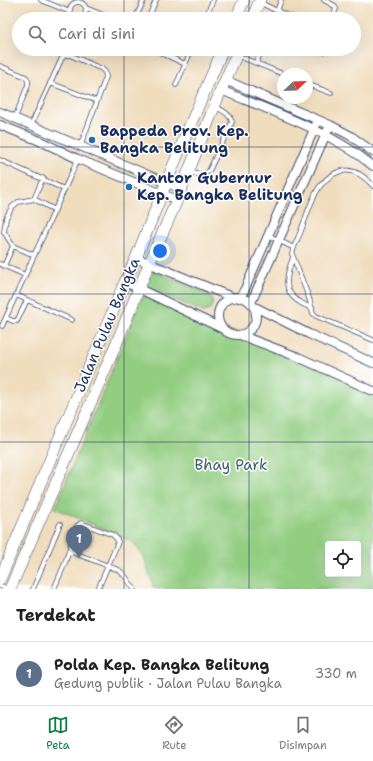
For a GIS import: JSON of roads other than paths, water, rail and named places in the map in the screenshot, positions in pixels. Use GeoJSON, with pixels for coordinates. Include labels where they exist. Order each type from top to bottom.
{"type":"FeatureCollection","features":[{"type":"Feature","properties":{"kind":"main road"},"geometry":{"type":"LineString","coordinates":[[239,12],[244,0]]}},
{"type":"Feature","properties":{"kind":"main road"},"geometry":{"type":"LineString","coordinates":[[255,12],[259,1]]}},
{"type":"Feature","properties":{"kind":"main road","name":"Jalan Pulau Bangka"},"geometry":{"type":"LineString","coordinates":[[0,579],[220,56]]}},
{"type":"Feature","properties":{"kind":"main road","name":"Jalan Pulau Bangka"},"geometry":{"type":"LineString","coordinates":[[10,589],[189,172],[214,106],[235,56]]}},
{"type":"Feature","properties":{"kind":"street"},"geometry":{"type":"LineString","coordinates":[[223,85],[330,125],[351,136],[373,152]]}},
{"type":"Feature","properties":{"kind":"street"},"geometry":{"type":"LineString","coordinates":[[223,85],[325,135],[351,150],[373,166]]}},
{"type":"Feature","properties":{"kind":"street"},"geometry":{"type":"LineString","coordinates":[[0,112],[80,147],[165,189],[177,200]]}},
{"type":"Feature","properties":{"kind":"street"},"geometry":{"type":"LineString","coordinates":[[224,329],[219,319],[219,312],[224,303],[236,298],[245,289],[318,120]]}},
{"type":"Feature","properties":{"kind":"street"},"geometry":{"type":"LineString","coordinates":[[0,125],[40,141],[78,159],[165,189],[181,190]]}},
{"type":"Feature","properties":{"kind":"street"},"geometry":{"type":"LineString","coordinates":[[240,335],[247,332],[254,324],[256,313],[252,305],[330,125]]}},
{"type":"Feature","properties":{"kind":"street"},"geometry":{"type":"LineString","coordinates":[[136,258],[236,298],[245,299],[252,305],[309,334],[373,363]]}},
{"type":"Feature","properties":{"kind":"street"},"geometry":{"type":"LineString","coordinates":[[125,282],[233,334],[240,335],[298,357],[373,391]]}},
{"type":"Feature","properties":{"kind":"lane"},"geometry":{"type":"LineString","coordinates":[[41,0],[70,12],[71,6],[76,2]]}},
{"type":"Feature","properties":{"kind":"lane"},"geometry":{"type":"LineString","coordinates":[[71,0],[82,3],[86,8],[95,12]]}},
{"type":"Feature","properties":{"kind":"lane"},"geometry":{"type":"LineString","coordinates":[[138,12],[144,0]]}},
{"type":"Feature","properties":{"kind":"lane"},"geometry":{"type":"LineString","coordinates":[[151,12],[156,0]]}},
{"type":"Feature","properties":{"kind":"lane"},"geometry":{"type":"LineString","coordinates":[[207,12],[213,0]]}},
{"type":"Feature","properties":{"kind":"lane"},"geometry":{"type":"LineString","coordinates":[[259,1],[277,11],[282,0]]}},
{"type":"Feature","properties":{"kind":"lane"},"geometry":{"type":"LineString","coordinates":[[324,0],[335,6],[335,12]]}},
{"type":"Feature","properties":{"kind":"lane"},"geometry":{"type":"LineString","coordinates":[[85,12],[86,8]]}},
{"type":"Feature","properties":{"kind":"lane"},"geometry":{"type":"LineString","coordinates":[[31,125],[64,56]]}},
{"type":"Feature","properties":{"kind":"lane"},"geometry":{"type":"LineString","coordinates":[[72,56],[102,69],[105,72],[106,77],[80,147]]}},
{"type":"Feature","properties":{"kind":"lane"},"geometry":{"type":"LineString","coordinates":[[168,56],[185,64]]}},
{"type":"Feature","properties":{"kind":"lane"},"geometry":{"type":"LineString","coordinates":[[176,85],[189,56]]}},
{"type":"Feature","properties":{"kind":"lane"},"geometry":{"type":"LineString","coordinates":[[244,56],[277,72]]}},
{"type":"Feature","properties":{"kind":"lane"},"geometry":{"type":"LineString","coordinates":[[256,63],[259,56]]}},
{"type":"Feature","properties":{"kind":"lane"},"geometry":{"type":"LineString","coordinates":[[0,66],[26,77],[28,81],[28,86],[15,118]]}},
{"type":"Feature","properties":{"kind":"lane"},"geometry":{"type":"LineString","coordinates":[[50,83],[97,101]]}},
{"type":"Feature","properties":{"kind":"lane"},"geometry":{"type":"LineString","coordinates":[[313,86],[331,93]]}},
{"type":"Feature","properties":{"kind":"lane"},"geometry":{"type":"LineString","coordinates":[[189,172],[202,175],[209,172],[232,122],[231,117],[228,114],[214,106]]}},
{"type":"Feature","properties":{"kind":"lane"},"geometry":{"type":"LineString","coordinates":[[2,326],[78,159]]}},
{"type":"Feature","properties":{"kind":"lane"},"geometry":{"type":"LineString","coordinates":[[0,160],[64,189]]}},
{"type":"Feature","properties":{"kind":"lane"},"geometry":{"type":"LineString","coordinates":[[373,186],[358,173],[348,169],[340,171],[329,177],[320,186],[309,209],[292,254],[316,316],[373,340]]}},
{"type":"Feature","properties":{"kind":"lane"},"geometry":{"type":"LineString","coordinates":[[34,199],[42,178]]}},
{"type":"Feature","properties":{"kind":"lane"},"geometry":{"type":"LineString","coordinates":[[34,255],[13,246],[4,232],[6,218],[12,207],[18,202],[34,199],[55,210]]}},
{"type":"Feature","properties":{"kind":"lane"},"geometry":{"type":"LineString","coordinates":[[268,235],[294,248]]}},
{"type":"Feature","properties":{"kind":"lane"},"geometry":{"type":"LineString","coordinates":[[13,246],[2,265],[25,275]]}},
{"type":"Feature","properties":{"kind":"lane"},"geometry":{"type":"LineString","coordinates":[[293,258],[287,277],[289,291],[299,304],[312,308]]}},
{"type":"Feature","properties":{"kind":"lane"},"geometry":{"type":"LineString","coordinates":[[16,296],[72,320]]}},
{"type":"Feature","properties":{"kind":"lane"},"geometry":{"type":"LineString","coordinates":[[6,318],[17,321],[27,300]]}},
{"type":"Feature","properties":{"kind":"lane"},"geometry":{"type":"LineString","coordinates":[[54,589],[77,526],[81,523],[113,535],[118,542],[98,589]]}},
{"type":"Feature","properties":{"kind":"lane"},"geometry":{"type":"LineString","coordinates":[[33,589],[60,524]]}},
{"type":"Feature","properties":{"kind":"lane"},"geometry":{"type":"LineString","coordinates":[[69,551],[119,570],[134,589]]}},
{"type":"Feature","properties":{"kind":"lane"},"geometry":{"type":"LineString","coordinates":[[0,586],[10,589]]}},
{"type":"Feature","properties":{"kind":"place","name":"Bappeda Prov. Kep. Bangka Belitung"},"geometry":{"type":"Point","coordinates":[92,140]}},
{"type":"Feature","properties":{"kind":"place","name":"Kantor Gubernur Kep. Bangka Belitung"},"geometry":{"type":"Point","coordinates":[129,187]}},
{"type":"Feature","properties":{"kind":"place","name":"Polda Kep. Bangka Belitung"},"geometry":{"type":"Point","coordinates":[79,558]}},
{"type":"Feature","properties":{"kind":"park label","name":"Bhay Park"},"geometry":{"type":"Point","coordinates":[231,465]}}]}
